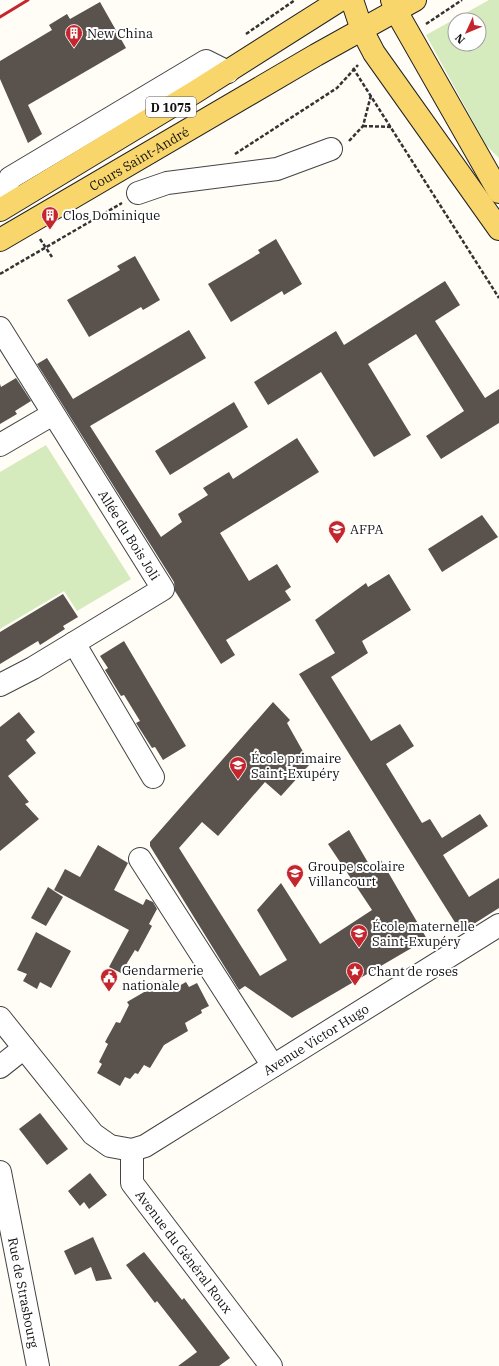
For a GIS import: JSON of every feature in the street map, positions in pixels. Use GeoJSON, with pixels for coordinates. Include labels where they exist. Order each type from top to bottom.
{"type":"FeatureCollection","features":[{"type":"Feature","properties":{"kind":"main road","name":"Cours Saint-André"},"geometry":{"type":"LineString","coordinates":[[0,210],[228,72],[340,0]]}},
{"type":"Feature","properties":{"kind":"main road"},"geometry":{"type":"LineString","coordinates":[[352,0],[362,30],[374,53],[499,229]]}},
{"type":"Feature","properties":{"kind":"main road","name":"Cours Saint-André"},"geometry":{"type":"LineString","coordinates":[[0,240],[362,30],[394,6],[415,0]]}},
{"type":"Feature","properties":{"kind":"main road"},"geometry":{"type":"LineString","coordinates":[[394,6],[499,192]]}},
{"type":"Feature","properties":{"kind":"street"},"geometry":{"type":"LineString","coordinates":[[0,201],[10,178],[206,61],[228,72]]}},
{"type":"Feature","properties":{"kind":"street"},"geometry":{"type":"LineString","coordinates":[[123,168],[140,196],[167,184],[277,168],[331,150]]}},
{"type":"Feature","properties":{"kind":"street","name":"Allée du Bois Joli"},"geometry":{"type":"LineString","coordinates":[[0,328],[163,589],[74,643],[0,685]]}},
{"type":"Feature","properties":{"kind":"street"},"geometry":{"type":"LineString","coordinates":[[0,445],[53,414]]}},
{"type":"Feature","properties":{"kind":"street"},"geometry":{"type":"LineString","coordinates":[[74,643],[153,777]]}},
{"type":"Feature","properties":{"kind":"street"},"geometry":{"type":"LineString","coordinates":[[140,859],[273,1066]]}},
{"type":"Feature","properties":{"kind":"street","name":"Avenue Victor Hugo"},"geometry":{"type":"LineString","coordinates":[[132,1150],[145,1146],[499,925]]}},
{"type":"Feature","properties":{"kind":"street"},"geometry":{"type":"LineString","coordinates":[[0,1018],[93,1134],[110,1146],[132,1150]]}},
{"type":"Feature","properties":{"kind":"street"},"geometry":{"type":"LineString","coordinates":[[0,1067],[24,1048]]}},
{"type":"Feature","properties":{"kind":"street","name":"Avenue du Général Roux"},"geometry":{"type":"LineString","coordinates":[[132,1150],[132,1183],[271,1366]]}},
{"type":"Feature","properties":{"kind":"street","name":"Rue de Strasbourg"},"geometry":{"type":"LineString","coordinates":[[0,1172],[38,1366]]}},
{"type":"Feature","properties":{"kind":"path"},"geometry":{"type":"LineString","coordinates":[[244,35],[295,0]]}},
{"type":"Feature","properties":{"kind":"path"},"geometry":{"type":"LineString","coordinates":[[459,3],[462,0]]}},
{"type":"Feature","properties":{"kind":"path"},"geometry":{"type":"LineString","coordinates":[[354,68],[499,298]]}},
{"type":"Feature","properties":{"kind":"path"},"geometry":{"type":"LineString","coordinates":[[331,150],[352,139],[363,126],[371,95]]}},
{"type":"Feature","properties":{"kind":"path"},"geometry":{"type":"LineString","coordinates":[[363,126],[392,127]]}},
{"type":"Feature","properties":{"kind":"path"},"geometry":{"type":"LineString","coordinates":[[38,237],[52,257]]}},
{"type":"Feature","properties":{"kind":"green space"},"geometry":{"type":"Polygon","coordinates":[[[489,0],[499,0],[499,158],[486,145],[426,35],[447,23],[447,52],[487,52],[487,12],[467,12],[489,0]]]}},
{"type":"Feature","properties":{"kind":"green space"},"geometry":{"type":"Polygon","coordinates":[[[46,445],[131,579],[77,611],[64,591],[0,629],[0,472],[46,445]]]}},
{"type":"Feature","properties":{"kind":"building","name":"New China"},"geometry":{"type":"Polygon","coordinates":[[[100,2],[126,48],[28,105],[42,134],[28,143],[0,79],[0,61],[52,30],[49,25],[67,14],[70,19],[100,2]]]}},
{"type":"Feature","properties":{"kind":"building"},"geometry":{"type":"Polygon","coordinates":[[[276,239],[302,284],[284,295],[282,291],[231,322],[208,284],[260,253],[258,250],[276,239]]]}},
{"type":"Feature","properties":{"kind":"building"},"geometry":{"type":"Polygon","coordinates":[[[135,256],[160,300],[143,310],[141,307],[89,337],[67,300],[120,270],[117,266],[135,256]]]}},
{"type":"Feature","properties":{"kind":"building"},"geometry":{"type":"Polygon","coordinates":[[[445,281],[460,305],[435,321],[485,398],[499,389],[499,423],[441,459],[426,436],[464,411],[416,334],[368,364],[411,435],[374,457],[321,372],[268,405],[254,382],[336,331],[344,345],[445,281]]]}},
{"type":"Feature","properties":{"kind":"building"},"geometry":{"type":"Polygon","coordinates":[[[189,330],[206,358],[90,426],[161,537],[182,522],[178,514],[208,495],[203,488],[229,472],[233,479],[297,438],[319,472],[220,533],[249,581],[277,564],[291,587],[285,591],[291,600],[226,640],[235,655],[221,664],[175,591],[174,582],[37,364],[47,358],[73,399],[189,330]]]}},
{"type":"Feature","properties":{"kind":"building"},"geometry":{"type":"Polygon","coordinates":[[[16,378],[31,401],[15,411],[17,414],[0,424],[0,384],[1,387],[16,378]]]}},
{"type":"Feature","properties":{"kind":"building"},"geometry":{"type":"Polygon","coordinates":[[[234,402],[248,427],[170,475],[155,451],[234,402]]]}},
{"type":"Feature","properties":{"kind":"building"},"geometry":{"type":"Polygon","coordinates":[[[482,515],[498,537],[442,572],[428,549],[482,515]]]}},
{"type":"Feature","properties":{"kind":"building"},"geometry":{"type":"Polygon","coordinates":[[[389,574],[411,610],[362,641],[368,653],[331,677],[371,741],[400,724],[414,746],[386,764],[422,823],[430,819],[442,838],[480,814],[488,826],[443,855],[469,897],[499,878],[499,908],[461,932],[299,674],[335,653],[315,620],[366,583],[368,587],[389,574]]]}},
{"type":"Feature","properties":{"kind":"building"},"geometry":{"type":"Polygon","coordinates":[[[63,594],[78,617],[63,626],[65,629],[40,645],[38,641],[0,664],[0,632],[63,594]]]}},
{"type":"Feature","properties":{"kind":"building"},"geometry":{"type":"Polygon","coordinates":[[[124,641],[186,746],[163,760],[155,747],[152,748],[136,723],[140,721],[124,695],[121,696],[105,670],[108,668],[100,656],[124,641]]]}},
{"type":"Feature","properties":{"kind":"building"},"geometry":{"type":"Polygon","coordinates":[[[273,702],[290,720],[287,723],[310,764],[281,796],[265,782],[218,836],[202,822],[179,848],[260,976],[287,960],[257,910],[281,883],[320,944],[372,910],[328,844],[349,830],[370,866],[381,860],[427,939],[292,1018],[245,986],[239,990],[150,846],[150,842],[273,702]]]}},
{"type":"Feature","properties":{"kind":"building"},"geometry":{"type":"Polygon","coordinates":[[[19,712],[35,732],[26,740],[36,753],[8,776],[29,802],[25,804],[39,819],[0,851],[0,727],[19,712]]]}},
{"type":"Feature","properties":{"kind":"building"},"geometry":{"type":"Polygon","coordinates":[[[98,845],[128,863],[114,890],[143,905],[146,899],[153,902],[157,909],[149,924],[152,926],[138,952],[135,950],[121,973],[109,967],[129,930],[54,890],[65,869],[80,877],[98,845]]]}},
{"type":"Feature","properties":{"kind":"building"},"geometry":{"type":"Polygon","coordinates":[[[48,887],[63,897],[46,926],[31,918],[48,887]]]}},
{"type":"Feature","properties":{"kind":"building"},"geometry":{"type":"Polygon","coordinates":[[[36,932],[71,951],[51,988],[40,982],[37,989],[23,981],[27,974],[17,970],[36,932]]]}},
{"type":"Feature","properties":{"kind":"building"},"geometry":{"type":"Polygon","coordinates":[[[163,981],[167,989],[177,983],[179,986],[186,982],[189,987],[197,983],[209,1006],[201,1010],[202,1013],[185,1023],[188,1031],[164,1045],[150,1068],[144,1065],[138,1074],[135,1073],[130,1079],[125,1077],[120,1086],[97,1073],[102,1064],[99,1062],[108,1044],[105,1042],[116,1022],[120,1023],[129,1005],[127,1002],[163,981]]]}},
{"type":"Feature","properties":{"kind":"building"},"geometry":{"type":"Polygon","coordinates":[[[40,1113],[68,1149],[47,1165],[19,1129],[40,1113]]]}},
{"type":"Feature","properties":{"kind":"building"},"geometry":{"type":"Polygon","coordinates":[[[90,1173],[107,1195],[89,1209],[84,1202],[80,1206],[68,1191],[90,1173]]]}},
{"type":"Feature","properties":{"kind":"building"},"geometry":{"type":"Polygon","coordinates":[[[93,1237],[112,1279],[96,1281],[91,1267],[75,1275],[64,1251],[93,1237]]]}},
{"type":"Feature","properties":{"kind":"building"},"geometry":{"type":"Polygon","coordinates":[[[144,1252],[182,1300],[184,1298],[230,1358],[219,1366],[178,1366],[197,1352],[157,1301],[155,1303],[126,1265],[144,1252]]]}},
{"type":"Feature","properties":{"kind":"railway"},"geometry":{"type":"LineString","coordinates":[[0,17],[28,0]]}},
{"type":"Feature","properties":{"kind":"place","name":"New China"},"geometry":{"type":"Point","coordinates":[74,48]}},
{"type":"Feature","properties":{"kind":"place","name":"Clos Dominique"},"geometry":{"type":"Point","coordinates":[50,230]}},
{"type":"Feature","properties":{"kind":"place","name":"AFPA"},"geometry":{"type":"Point","coordinates":[337,544]}},
{"type":"Feature","properties":{"kind":"place","name":"École primaire Saint-Exupéry"},"geometry":{"type":"Point","coordinates":[238,780]}},
{"type":"Feature","properties":{"kind":"place","name":"Groupe scolaire Villancourt"},"geometry":{"type":"Point","coordinates":[295,888]}},
{"type":"Feature","properties":{"kind":"place","name":"École maternelle Saint-Exupéry"},"geometry":{"type":"Point","coordinates":[359,948]}},
{"type":"Feature","properties":{"kind":"place","name":"Chant de roses"},"geometry":{"type":"Point","coordinates":[355,986]}},
{"type":"Feature","properties":{"kind":"place","name":"Gendarmerie nationale"},"geometry":{"type":"Point","coordinates":[109,992]}}]}
